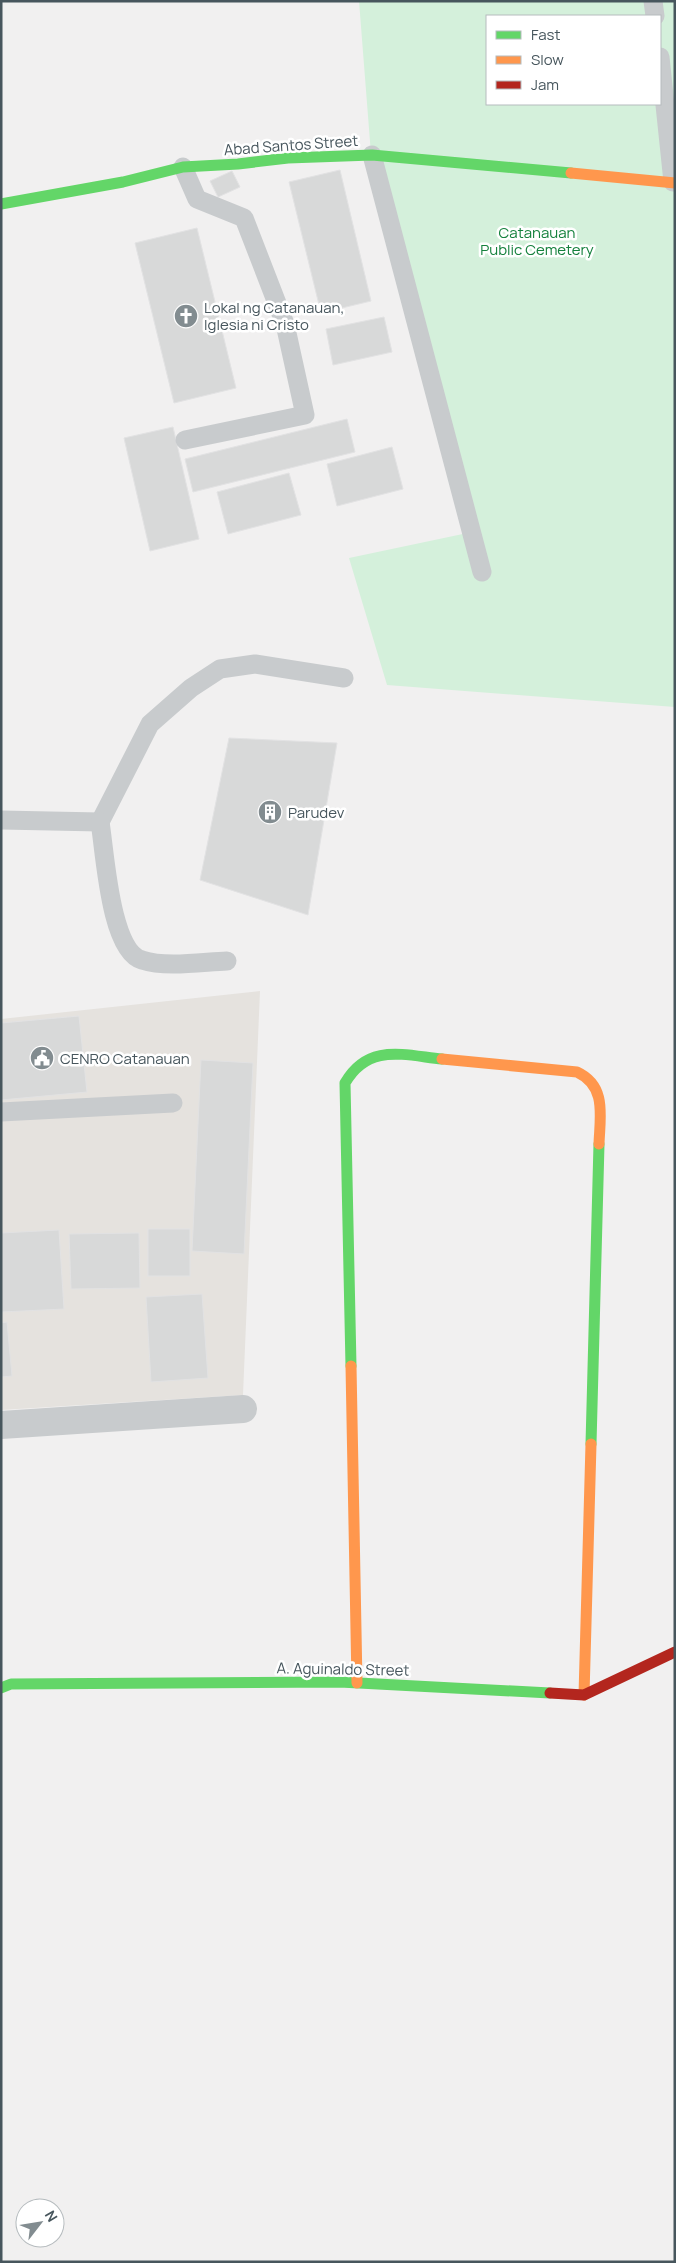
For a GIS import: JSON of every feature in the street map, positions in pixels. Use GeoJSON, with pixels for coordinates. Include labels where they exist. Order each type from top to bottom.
{"type":"FeatureCollection","features":[{"type":"Feature","properties":{"kind":"street","name":"Abad Santos Street"},"geometry":{"type":"LineString","coordinates":[[1,204],[123,182],[183,167],[238,164],[288,158],[372,155],[674,183]]}},
{"type":"Feature","properties":{"kind":"street"},"geometry":{"type":"LineString","coordinates":[[357,1682],[346,1083],[351,1072],[361,1062],[374,1054],[388,1054],[577,1072],[589,1077],[597,1087],[600,1098],[584,1694]]}},
{"type":"Feature","properties":{"kind":"street"},"geometry":{"type":"LineString","coordinates":[[1,1425],[244,1409]]}},
{"type":"Feature","properties":{"kind":"street","name":"A. Aguinaldo Street"},"geometry":{"type":"LineString","coordinates":[[1,1688],[11,1684],[357,1682],[584,1694],[675,1652]]}},
{"type":"Feature","properties":{"kind":"lane"},"geometry":{"type":"LineString","coordinates":[[653,1],[655,15]]}},
{"type":"Feature","properties":{"kind":"lane"},"geometry":{"type":"LineString","coordinates":[[661,66],[674,183]]}},
{"type":"Feature","properties":{"kind":"lane"},"geometry":{"type":"LineString","coordinates":[[372,155],[482,572]]}},
{"type":"Feature","properties":{"kind":"lane"},"geometry":{"type":"LineString","coordinates":[[183,167],[197,199],[244,218],[285,324],[305,415],[185,440]]}},
{"type":"Feature","properties":{"kind":"lane"},"geometry":{"type":"LineString","coordinates":[[227,961],[156,963],[140,960],[128,952],[113,916],[100,822],[150,724],[191,688],[220,669],[255,664],[344,678]]}},
{"type":"Feature","properties":{"kind":"lane"},"geometry":{"type":"LineString","coordinates":[[1,820],[100,822]]}},
{"type":"Feature","properties":{"kind":"lane"},"geometry":{"type":"LineString","coordinates":[[1,1112],[173,1103]]}},
{"type":"Feature","properties":{"kind":"shaded area"},"geometry":{"type":"Polygon","coordinates":[[[260,991],[243,1395],[1,1410],[1,1019],[260,991]]]}},
{"type":"Feature","properties":{"kind":"green space","name":"Catanauan Public Cemetery"},"geometry":{"type":"Polygon","coordinates":[[[359,1],[675,1],[675,707],[387,685],[349,558],[477,531],[372,167],[359,1]]]}},
{"type":"Feature","properties":{"kind":"building"},"geometry":{"type":"Polygon","coordinates":[[[340,170],[371,301],[321,313],[289,182],[340,170]]]}},
{"type":"Feature","properties":{"kind":"building"},"geometry":{"type":"Polygon","coordinates":[[[232,171],[240,187],[218,197],[210,181],[232,171]]]}},
{"type":"Feature","properties":{"kind":"building","name":"Lokal ng Catanauan, Iglesia ni Cristo"},"geometry":{"type":"Polygon","coordinates":[[[197,228],[236,388],[174,403],[135,243],[197,228]]]}},
{"type":"Feature","properties":{"kind":"building"},"geometry":{"type":"Polygon","coordinates":[[[384,317],[392,352],[333,365],[326,329],[384,317]]]}},
{"type":"Feature","properties":{"kind":"building"},"geometry":{"type":"Polygon","coordinates":[[[347,419],[355,452],[193,492],[185,459],[347,419]]]}},
{"type":"Feature","properties":{"kind":"building"},"geometry":{"type":"Polygon","coordinates":[[[173,427],[199,539],[150,551],[124,438],[173,427]]]}},
{"type":"Feature","properties":{"kind":"building"},"geometry":{"type":"Polygon","coordinates":[[[392,447],[403,489],[337,506],[327,464],[392,447]]]}},
{"type":"Feature","properties":{"kind":"building"},"geometry":{"type":"Polygon","coordinates":[[[289,473],[301,515],[228,534],[217,492],[289,473]]]}},
{"type":"Feature","properties":{"kind":"building","name":"Parudev"},"geometry":{"type":"Polygon","coordinates":[[[229,738],[337,743],[308,915],[200,880],[229,738]]]}},
{"type":"Feature","properties":{"kind":"building","name":"CENRO Catanauan"},"geometry":{"type":"Polygon","coordinates":[[[79,1016],[87,1092],[1,1100],[1,1023],[79,1016]]]}},
{"type":"Feature","properties":{"kind":"building"},"geometry":{"type":"Polygon","coordinates":[[[201,1060],[253,1063],[244,1254],[192,1251],[201,1060]]]}},
{"type":"Feature","properties":{"kind":"building"},"geometry":{"type":"Polygon","coordinates":[[[148,1229],[190,1229],[190,1276],[148,1276],[148,1229]]]}},
{"type":"Feature","properties":{"kind":"building"},"geometry":{"type":"Polygon","coordinates":[[[59,1230],[64,1309],[1,1312],[1,1233],[59,1230]]]}},
{"type":"Feature","properties":{"kind":"building"},"geometry":{"type":"Polygon","coordinates":[[[139,1233],[140,1288],[71,1289],[69,1234],[139,1233]]]}},
{"type":"Feature","properties":{"kind":"building"},"geometry":{"type":"Polygon","coordinates":[[[202,1294],[208,1378],[151,1382],[146,1297],[202,1294]]]}},
{"type":"Feature","properties":{"kind":"building"},"geometry":{"type":"Polygon","coordinates":[[[7,1322],[12,1376],[1,1377],[1,1323],[7,1322]]]}},
{"type":"Feature","properties":{"kind":"traffic: fast"},"geometry":{"type":"LineString","coordinates":[[1,204],[123,182],[183,167],[238,164],[288,158],[372,155],[571,173]]}},
{"type":"Feature","properties":{"kind":"traffic: fast"},"geometry":{"type":"LineString","coordinates":[[351,1366],[345,1083],[354,1070],[364,1062],[387,1054],[442,1059]]}},
{"type":"Feature","properties":{"kind":"traffic: fast"},"geometry":{"type":"LineString","coordinates":[[591,1444],[599,1144]]}},
{"type":"Feature","properties":{"kind":"traffic: fast"},"geometry":{"type":"LineString","coordinates":[[1,1688],[11,1684],[340,1682],[550,1693]]}},
{"type":"Feature","properties":{"kind":"traffic: slow"},"geometry":{"type":"LineString","coordinates":[[571,173],[675,183]]}},
{"type":"Feature","properties":{"kind":"traffic: slow"},"geometry":{"type":"LineString","coordinates":[[442,1059],[577,1072],[587,1078],[593,1085],[600,1103],[599,1144]]}},
{"type":"Feature","properties":{"kind":"traffic: slow"},"geometry":{"type":"LineString","coordinates":[[351,1366],[357,1683]]}},
{"type":"Feature","properties":{"kind":"traffic: slow"},"geometry":{"type":"LineString","coordinates":[[584,1695],[591,1444]]}},
{"type":"Feature","properties":{"kind":"traffic: jam"},"geometry":{"type":"LineString","coordinates":[[550,1693],[584,1695],[675,1652]]}},
{"type":"Feature","properties":{"kind":"place","name":"Lokal ng Catanauan, Iglesia ni Cristo"},"geometry":{"type":"Point","coordinates":[186,316]}},
{"type":"Feature","properties":{"kind":"place","name":"Parudev"},"geometry":{"type":"Point","coordinates":[270,812]}},
{"type":"Feature","properties":{"kind":"place","name":"CENRO Catanauan"},"geometry":{"type":"Point","coordinates":[42,1058]}}]}
